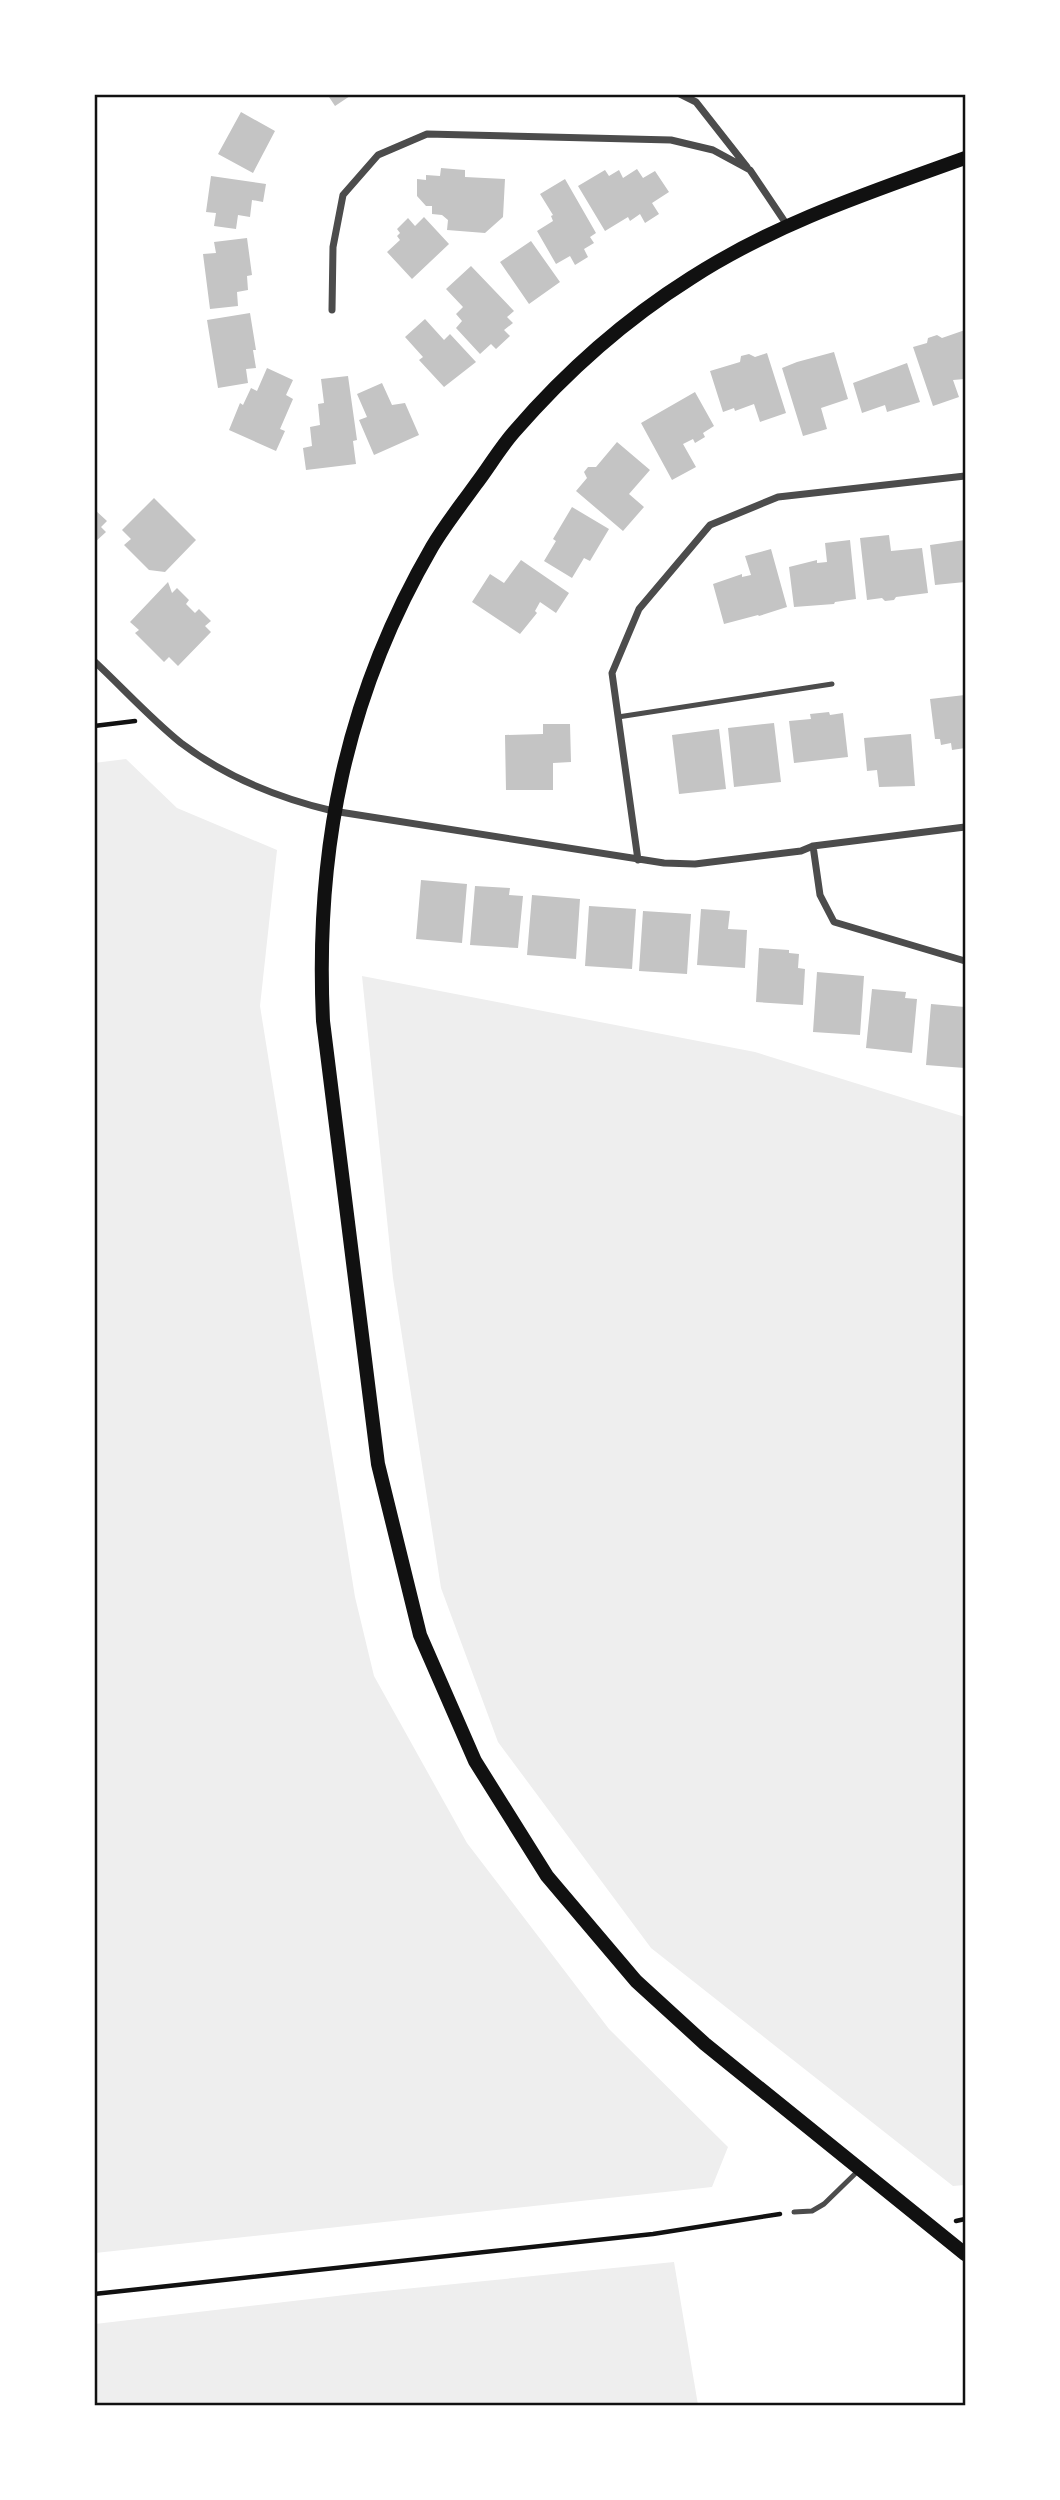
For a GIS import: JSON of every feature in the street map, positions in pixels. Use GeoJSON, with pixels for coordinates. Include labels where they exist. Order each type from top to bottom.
{"type":"FeatureCollection","features":[{"type":"Feature","properties":{"kind":"main road"},"geometry":{"type":"LineString","coordinates":[[965,158],[787,225],[691,278],[623,327],[555,387],[512,434],[433,544],[381,650],[357,716],[334,811],[322,909],[320,965],[323,1021],[378,1464],[420,1635],[475,1760],[547,1876],[636,1981],[705,2044],[965,2254]]}},
{"type":"Feature","properties":{"kind":"street"},"geometry":{"type":"LineString","coordinates":[[680,94],[696,102],[750,170],[787,225]]}},
{"type":"Feature","properties":{"kind":"street"},"geometry":{"type":"LineString","coordinates":[[332,310],[333,247],[343,195],[378,155],[427,134],[671,140],[713,150],[750,170]]}},
{"type":"Feature","properties":{"kind":"street"},"geometry":{"type":"LineString","coordinates":[[638,860],[612,673],[639,609],[710,525],[778,497],[965,476]]}},
{"type":"Feature","properties":{"kind":"street"},"geometry":{"type":"LineString","coordinates":[[94,661],[181,743],[216,767],[258,789],[298,803],[334,811],[638,860],[695,864],[965,827]]}},
{"type":"Feature","properties":{"kind":"street"},"geometry":{"type":"LineString","coordinates":[[813,846],[820,895],[834,922],[965,961]]}},
{"type":"Feature","properties":{"kind":"lane"},"geometry":{"type":"LineString","coordinates":[[618,717],[832,684]]}},
{"type":"Feature","properties":{"kind":"lane"},"geometry":{"type":"LineString","coordinates":[[794,2212],[812,2211],[824,2204],[860,2169]]}},
{"type":"Feature","properties":{"kind":"path"},"geometry":{"type":"LineString","coordinates":[[94,726],[154,719]]}},
{"type":"Feature","properties":{"kind":"path"},"geometry":{"type":"LineString","coordinates":[[94,2294],[653,2234],[794,2212]]}},
{"type":"Feature","properties":{"kind":"shaded area"},"geometry":{"type":"Polygon","coordinates":[[[126,759],[177,808],[277,850],[260,1006],[355,1597],[374,1676],[467,1843],[609,2029],[728,2147],[712,2187],[95,2253],[94,763],[126,759]]]}},
{"type":"Feature","properties":{"kind":"shaded area"},"geometry":{"type":"Polygon","coordinates":[[[362,976],[755,1052],[965,1117],[965,2185],[953,2186],[651,1948],[498,1742],[441,1588],[393,1278],[362,976]]]}},
{"type":"Feature","properties":{"kind":"shaded area"},"geometry":{"type":"Polygon","coordinates":[[[674,2262],[698,2405],[95,2405],[95,2324],[354,2294],[674,2262]]]}},
{"type":"Feature","properties":{"kind":"building"},"geometry":{"type":"Polygon","coordinates":[[[327,94],[353,94],[335,106],[327,94]]]}},
{"type":"Feature","properties":{"kind":"building"},"geometry":{"type":"Polygon","coordinates":[[[241,112],[275,131],[253,173],[218,154],[241,112]]]}},
{"type":"Feature","properties":{"kind":"building"},"geometry":{"type":"Polygon","coordinates":[[[441,168],[465,170],[465,177],[505,179],[503,217],[485,233],[447,230],[448,220],[442,215],[432,214],[432,206],[426,206],[417,196],[417,179],[426,180],[426,175],[440,176],[441,168]]]}},
{"type":"Feature","properties":{"kind":"building"},"geometry":{"type":"Polygon","coordinates":[[[637,169],[643,178],[655,171],[669,192],[652,203],[659,214],[645,223],[640,214],[630,221],[628,217],[605,231],[578,186],[605,170],[609,176],[619,170],[623,178],[637,169]]]}},
{"type":"Feature","properties":{"kind":"building"},"geometry":{"type":"Polygon","coordinates":[[[211,176],[266,184],[263,202],[252,200],[250,217],[238,215],[236,229],[214,226],[216,213],[206,212],[211,176]]]}},
{"type":"Feature","properties":{"kind":"building"},"geometry":{"type":"Polygon","coordinates":[[[565,179],[596,233],[590,237],[594,243],[584,249],[588,257],[575,265],[570,256],[556,264],[537,231],[553,221],[553,215],[540,194],[565,179]]]}},
{"type":"Feature","properties":{"kind":"building"},"geometry":{"type":"Polygon","coordinates":[[[424,217],[449,244],[412,279],[387,252],[400,240],[397,229],[408,218],[415,226],[424,217]]]}},
{"type":"Feature","properties":{"kind":"building"},"geometry":{"type":"Polygon","coordinates":[[[247,238],[252,275],[247,276],[248,290],[237,292],[238,306],[210,309],[203,254],[216,253],[214,242],[247,238]]]}},
{"type":"Feature","properties":{"kind":"building"},"geometry":{"type":"Polygon","coordinates":[[[531,241],[560,282],[529,304],[500,262],[531,241]]]}},
{"type":"Feature","properties":{"kind":"building"},"geometry":{"type":"Polygon","coordinates":[[[471,266],[514,311],[507,317],[513,323],[504,330],[510,336],[496,349],[491,344],[480,354],[456,328],[462,321],[456,314],[463,307],[446,289],[471,266]]]}},
{"type":"Feature","properties":{"kind":"building"},"geometry":{"type":"Polygon","coordinates":[[[250,313],[256,368],[246,369],[248,383],[218,388],[207,320],[250,313]]]}},
{"type":"Feature","properties":{"kind":"building"},"geometry":{"type":"Polygon","coordinates":[[[425,319],[444,340],[450,334],[476,362],[444,387],[419,360],[423,357],[405,337],[425,319]]]}},
{"type":"Feature","properties":{"kind":"building"},"geometry":{"type":"Polygon","coordinates":[[[965,330],[965,379],[953,380],[959,397],[933,406],[913,347],[927,343],[928,338],[937,335],[942,338],[965,330]]]}},
{"type":"Feature","properties":{"kind":"building"},"geometry":{"type":"Polygon","coordinates":[[[834,352],[848,399],[821,408],[827,429],[803,436],[782,368],[834,352]]]}},
{"type":"Feature","properties":{"kind":"building"},"geometry":{"type":"Polygon","coordinates":[[[767,353],[786,413],[760,422],[754,404],[723,412],[710,371],[740,362],[741,356],[749,354],[755,357],[767,353]]]}},
{"type":"Feature","properties":{"kind":"building"},"geometry":{"type":"Polygon","coordinates":[[[907,363],[920,402],[887,412],[885,405],[862,413],[853,383],[907,363]]]}},
{"type":"Feature","properties":{"kind":"building"},"geometry":{"type":"Polygon","coordinates":[[[267,368],[293,380],[286,395],[293,399],[280,429],[285,431],[276,451],[229,430],[240,403],[243,405],[251,388],[257,391],[267,368]]]}},
{"type":"Feature","properties":{"kind":"building"},"geometry":{"type":"Polygon","coordinates":[[[348,376],[357,440],[353,441],[356,464],[306,470],[303,448],[312,446],[310,427],[320,425],[318,404],[324,403],[321,379],[348,376]]]}},
{"type":"Feature","properties":{"kind":"building"},"geometry":{"type":"Polygon","coordinates":[[[382,383],[392,405],[405,403],[419,435],[374,455],[359,420],[367,417],[357,394],[382,383]]]}},
{"type":"Feature","properties":{"kind":"building"},"geometry":{"type":"Polygon","coordinates":[[[695,392],[714,426],[703,433],[705,437],[695,443],[693,439],[683,444],[696,467],[672,480],[641,423],[695,392]]]}},
{"type":"Feature","properties":{"kind":"building"},"geometry":{"type":"Polygon","coordinates":[[[617,442],[650,470],[629,494],[644,507],[623,531],[576,491],[587,478],[584,472],[588,467],[596,467],[617,442]]]}},
{"type":"Feature","properties":{"kind":"building"},"geometry":{"type":"Polygon","coordinates":[[[154,498],[196,540],[165,572],[149,570],[124,545],[131,539],[122,530],[154,498]]]}},
{"type":"Feature","properties":{"kind":"building"},"geometry":{"type":"Polygon","coordinates":[[[572,507],[609,529],[590,561],[584,558],[572,578],[544,561],[556,541],[553,539],[572,507]]]}},
{"type":"Feature","properties":{"kind":"building"},"geometry":{"type":"Polygon","coordinates":[[[94,509],[107,521],[101,527],[106,532],[94,543],[94,509]]]}},
{"type":"Feature","properties":{"kind":"building"},"geometry":{"type":"Polygon","coordinates":[[[889,535],[891,551],[922,548],[928,593],[896,597],[894,600],[867,600],[860,538],[889,535]]]}},
{"type":"Feature","properties":{"kind":"building"},"geometry":{"type":"Polygon","coordinates":[[[850,540],[856,599],[834,604],[794,607],[789,567],[817,560],[817,563],[827,562],[825,543],[850,540]]]}},
{"type":"Feature","properties":{"kind":"building"},"geometry":{"type":"Polygon","coordinates":[[[965,540],[965,582],[935,585],[930,545],[965,540]]]}},
{"type":"Feature","properties":{"kind":"building"},"geometry":{"type":"Polygon","coordinates":[[[771,549],[787,607],[724,624],[713,584],[742,574],[742,577],[751,575],[745,556],[771,549]]]}},
{"type":"Feature","properties":{"kind":"building"},"geometry":{"type":"Polygon","coordinates":[[[521,560],[569,593],[556,613],[540,602],[535,611],[537,613],[520,634],[472,602],[490,574],[504,583],[521,560]]]}},
{"type":"Feature","properties":{"kind":"building"},"geometry":{"type":"Polygon","coordinates":[[[168,582],[172,593],[177,588],[189,600],[186,604],[195,613],[199,609],[211,621],[205,626],[211,632],[178,666],[169,657],[164,662],[135,633],[139,630],[130,622],[168,582]]]}},
{"type":"Feature","properties":{"kind":"building"},"geometry":{"type":"Polygon","coordinates":[[[965,695],[965,748],[952,750],[951,743],[941,745],[940,739],[935,739],[930,699],[965,695]]]}},
{"type":"Feature","properties":{"kind":"building"},"geometry":{"type":"Polygon","coordinates":[[[829,712],[830,715],[843,713],[848,757],[794,763],[789,721],[811,719],[810,714],[829,712]]]}},
{"type":"Feature","properties":{"kind":"building"},"geometry":{"type":"Polygon","coordinates":[[[774,723],[781,782],[734,787],[728,728],[774,723]]]}},
{"type":"Feature","properties":{"kind":"building"},"geometry":{"type":"Polygon","coordinates":[[[543,724],[570,724],[571,762],[553,763],[553,790],[506,790],[505,735],[543,734],[543,724]]]}},
{"type":"Feature","properties":{"kind":"building"},"geometry":{"type":"Polygon","coordinates":[[[719,729],[726,789],[679,794],[672,735],[719,729]]]}},
{"type":"Feature","properties":{"kind":"building"},"geometry":{"type":"Polygon","coordinates":[[[911,734],[915,786],[879,787],[877,770],[867,771],[864,738],[911,734]]]}},
{"type":"Feature","properties":{"kind":"building"},"geometry":{"type":"Polygon","coordinates":[[[421,880],[467,884],[462,943],[416,939],[421,880]]]}},
{"type":"Feature","properties":{"kind":"building"},"geometry":{"type":"Polygon","coordinates":[[[475,886],[510,888],[509,895],[523,896],[518,948],[470,945],[475,886]]]}},
{"type":"Feature","properties":{"kind":"building"},"geometry":{"type":"Polygon","coordinates":[[[532,895],[580,899],[576,959],[527,955],[532,895]]]}},
{"type":"Feature","properties":{"kind":"building"},"geometry":{"type":"Polygon","coordinates":[[[589,906],[636,909],[632,969],[585,966],[589,906]]]}},
{"type":"Feature","properties":{"kind":"building"},"geometry":{"type":"Polygon","coordinates":[[[701,909],[730,911],[728,929],[747,930],[745,968],[697,965],[701,909]]]}},
{"type":"Feature","properties":{"kind":"building"},"geometry":{"type":"Polygon","coordinates":[[[643,911],[691,914],[687,974],[639,971],[643,911]]]}},
{"type":"Feature","properties":{"kind":"building"},"geometry":{"type":"Polygon","coordinates":[[[759,948],[789,950],[789,953],[799,954],[798,968],[805,969],[803,1005],[756,1002],[759,948]]]}},
{"type":"Feature","properties":{"kind":"building"},"geometry":{"type":"Polygon","coordinates":[[[817,972],[864,976],[860,1035],[813,1032],[817,972]]]}},
{"type":"Feature","properties":{"kind":"building"},"geometry":{"type":"Polygon","coordinates":[[[872,989],[906,992],[905,998],[917,999],[912,1053],[866,1048],[872,989]]]}},
{"type":"Feature","properties":{"kind":"building"},"geometry":{"type":"Polygon","coordinates":[[[931,1004],[965,1007],[965,1068],[926,1065],[931,1004]]]}}]}
